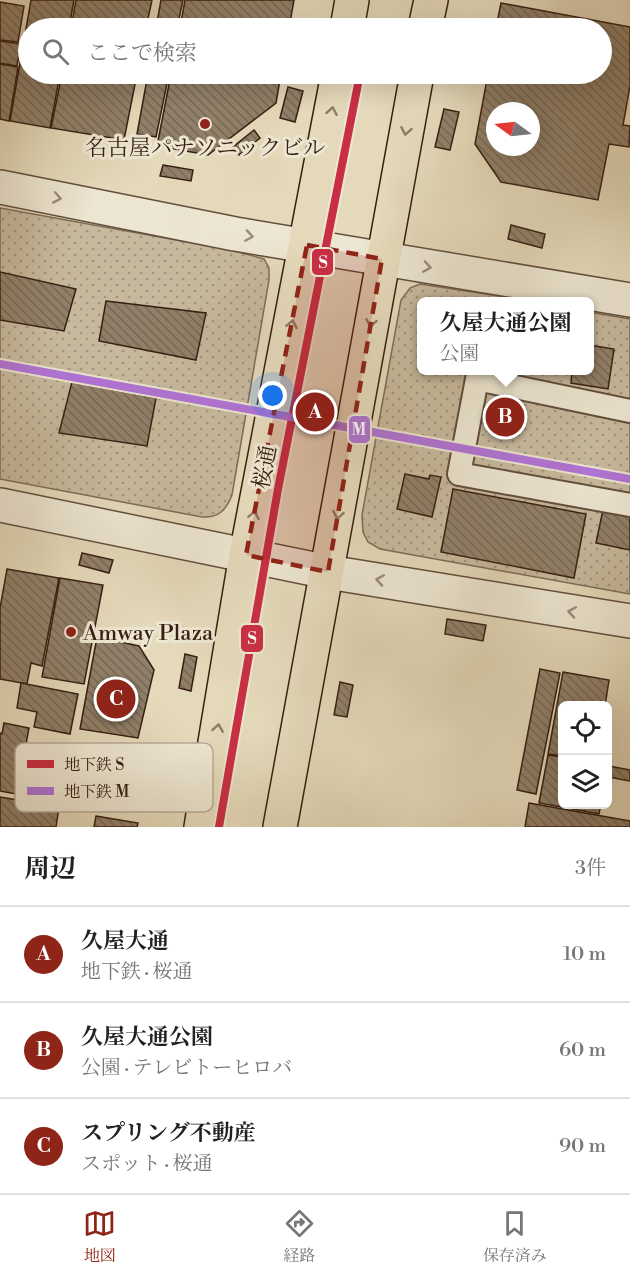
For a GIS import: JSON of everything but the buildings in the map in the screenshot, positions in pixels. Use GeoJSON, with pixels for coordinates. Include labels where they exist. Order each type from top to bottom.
{"type":"FeatureCollection","features":[{"type":"Feature","properties":{"kind":"highway"},"geometry":{"type":"LineString","coordinates":[[349,18],[352,0]]}},
{"type":"Feature","properties":{"kind":"highway"},"geometry":{"type":"LineString","coordinates":[[427,18],[431,0]]}},
{"type":"Feature","properties":{"kind":"highway","name":"桜通"},"geometry":{"type":"LineString","coordinates":[[213,754],[246,555],[337,84]]}},
{"type":"Feature","properties":{"kind":"highway"},"geometry":{"type":"LineString","coordinates":[[280,827],[415,84]]}},
{"type":"Feature","properties":{"kind":"highway","name":"桜通"},"geometry":{"type":"LineString","coordinates":[[201,827],[203,812]]}},
{"type":"Feature","properties":{"kind":"street"},"geometry":{"type":"LineString","coordinates":[[0,187],[235,234],[630,300]]}},
{"type":"Feature","properties":{"kind":"street"},"geometry":{"type":"LineString","coordinates":[[630,411],[477,379],[459,474],[630,504]]}},
{"type":"Feature","properties":{"kind":"street"},"geometry":{"type":"LineString","coordinates":[[0,505],[328,572],[630,621]]}},
{"type":"Feature","properties":{"kind":"highlighted area"},"geometry":{"type":"Polygon","coordinates":[[[307,245],[382,259],[328,572],[246,555],[307,245]]]}},
{"type":"Feature","properties":{"kind":"shaded area"},"geometry":{"type":"Polygon","coordinates":[[[0,208],[231,250],[264,259],[269,268],[269,280],[232,495],[221,512],[213,516],[202,517],[0,479],[0,208]]]}},
{"type":"Feature","properties":{"kind":"shaded area"},"geometry":{"type":"Polygon","coordinates":[[[420,284],[505,297],[417,297],[417,375],[594,375],[594,313],[630,319],[630,594],[380,549],[368,542],[363,532],[362,515],[401,300],[410,288],[420,284]]]}},
{"type":"Feature","properties":{"kind":"metro line","name":"S"},"geometry":{"type":"LineString","coordinates":[[219,827],[278,489],[358,84]]}},
{"type":"Feature","properties":{"kind":"metro line","name":"M"},"geometry":{"type":"LineString","coordinates":[[0,364],[630,479]]}},
{"type":"Feature","properties":{"kind":"place","name":"名古屋パナソニックビル"},"geometry":{"type":"Point","coordinates":[205,124]}},
{"type":"Feature","properties":{"kind":"place","name":"久屋大通"},"geometry":{"type":"Point","coordinates":[315,412]}},
{"type":"Feature","properties":{"kind":"place","name":"久屋大通公園"},"geometry":{"type":"Point","coordinates":[505,417]}},
{"type":"Feature","properties":{"kind":"place","name":"Amway Plaza"},"geometry":{"type":"Point","coordinates":[71,632]}},
{"type":"Feature","properties":{"kind":"place","name":"スプリング不動産"},"geometry":{"type":"Point","coordinates":[116,699]}}]}
